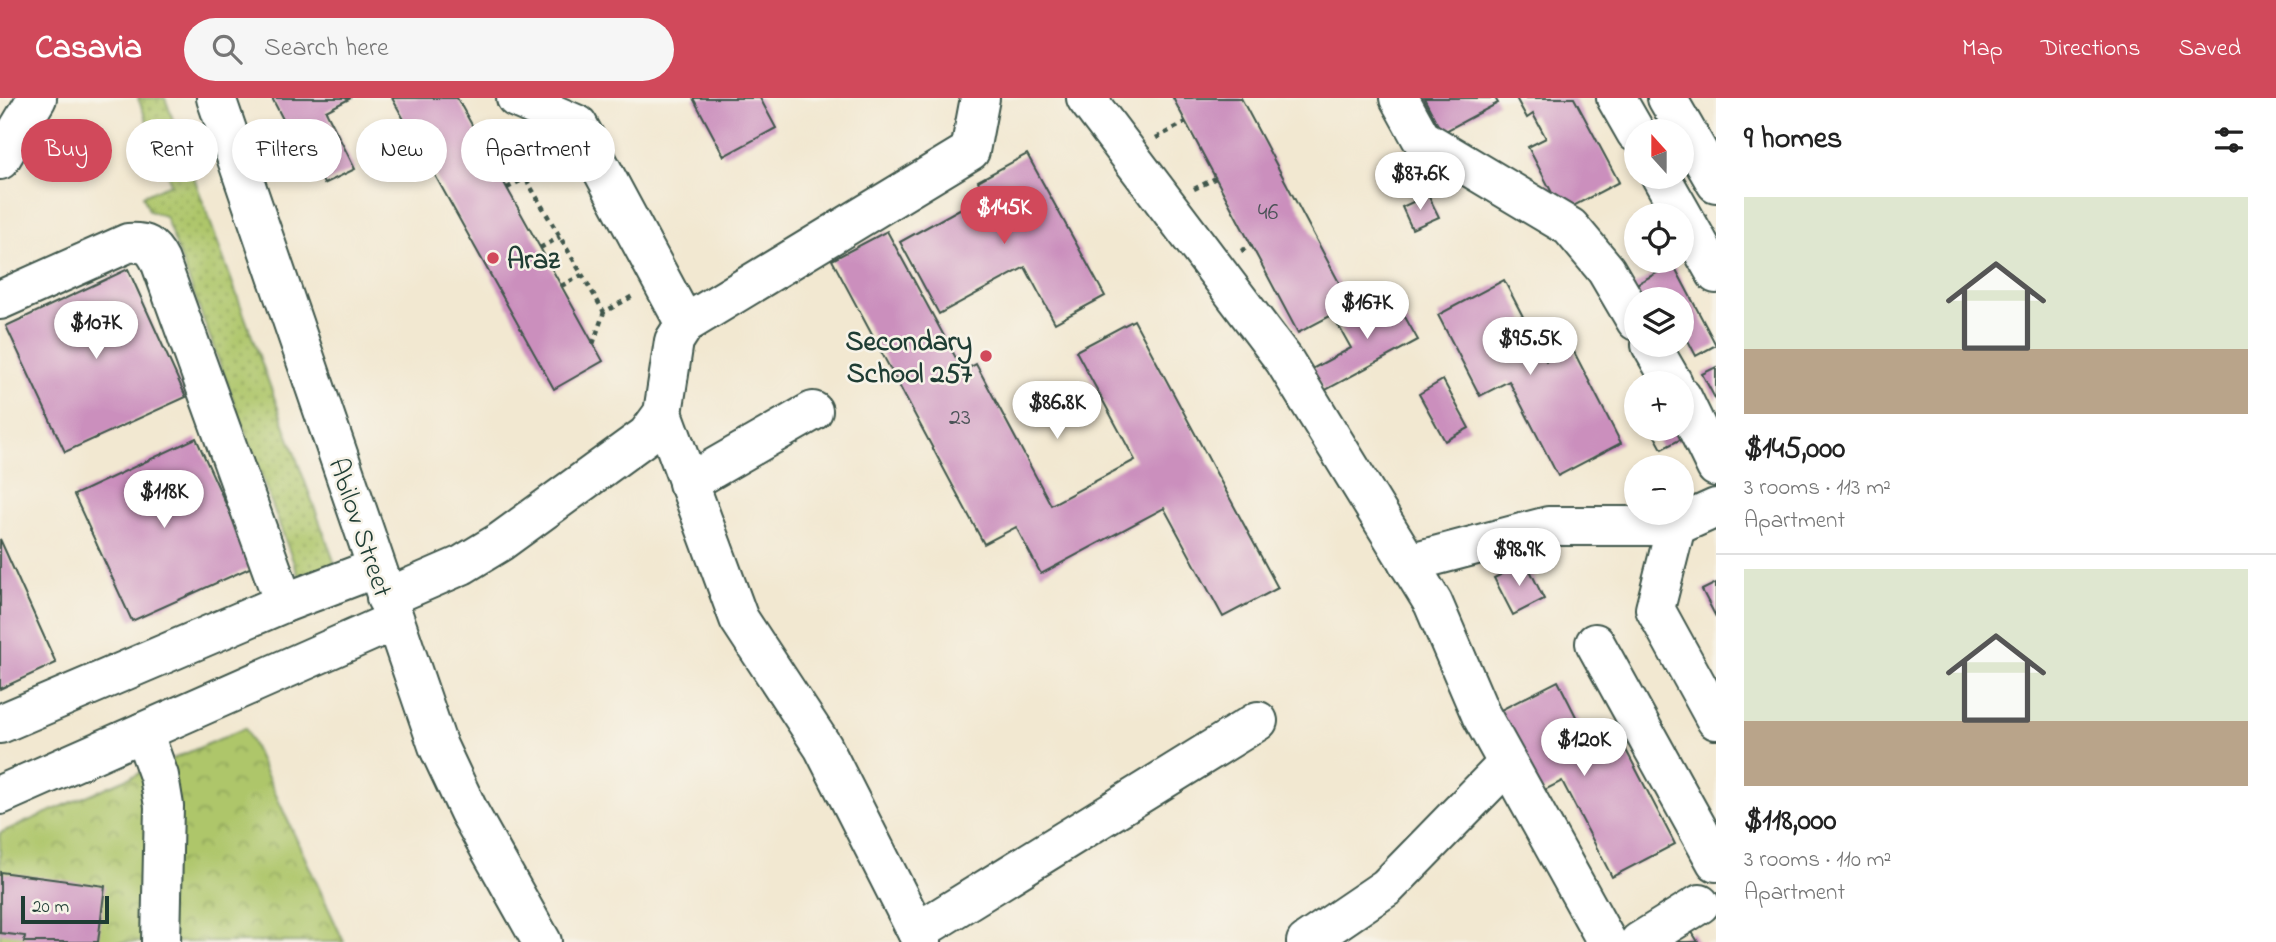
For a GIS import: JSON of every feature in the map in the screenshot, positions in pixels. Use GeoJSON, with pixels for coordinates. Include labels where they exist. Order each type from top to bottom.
{"type":"FeatureCollection","features":[{"type":"Feature","properties":{"kind":"street","name":"Abilov Street"},"geometry":{"type":"LineString","coordinates":[[216,98],[438,746],[450,774],[542,942]]}},
{"type":"Feature","properties":{"kind":"street"},"geometry":{"type":"LineString","coordinates":[[0,795],[143,732],[385,596],[462,565],[500,542],[647,435],[663,413],[674,341],[685,324],[970,151],[980,98]]}},
{"type":"Feature","properties":{"kind":"street"},"geometry":{"type":"LineString","coordinates":[[1086,98],[1284,360],[1433,603],[1481,715],[1607,942]]}},
{"type":"Feature","properties":{"kind":"street"},"geometry":{"type":"LineString","coordinates":[[1399,98],[1420,138],[1570,227],[1606,270],[1624,301]]}},
{"type":"Feature","properties":{"kind":"street"},"geometry":{"type":"LineString","coordinates":[[1616,98],[1628,119]]}},
{"type":"Feature","properties":{"kind":"street"},"geometry":{"type":"LineString","coordinates":[[1667,98],[1716,183]]}},
{"type":"Feature","properties":{"kind":"street"},"geometry":{"type":"LineString","coordinates":[[0,160],[31,100]]}},
{"type":"Feature","properties":{"kind":"street"},"geometry":{"type":"LineString","coordinates":[[507,110],[578,125],[685,324]]}},
{"type":"Feature","properties":{"kind":"street"},"geometry":{"type":"LineString","coordinates":[[1668,189],[1716,274]]}},
{"type":"Feature","properties":{"kind":"street"},"geometry":{"type":"LineString","coordinates":[[0,300],[128,243],[143,242],[153,248],[284,603]]}},
{"type":"Feature","properties":{"kind":"street"},"geometry":{"type":"LineString","coordinates":[[688,482],[813,411]]}},
{"type":"Feature","properties":{"kind":"street"},"geometry":{"type":"LineString","coordinates":[[663,413],[739,619],[823,747],[920,937],[1258,721]]}},
{"type":"Feature","properties":{"kind":"street"},"geometry":{"type":"LineString","coordinates":[[1694,422],[1716,467]]}},
{"type":"Feature","properties":{"kind":"street"},"geometry":{"type":"LineString","coordinates":[[1408,563],[1548,526],[1676,526],[1716,508]]}},
{"type":"Feature","properties":{"kind":"street"},"geometry":{"type":"LineString","coordinates":[[1676,526],[1655,609],[1716,720]]}},
{"type":"Feature","properties":{"kind":"street"},"geometry":{"type":"LineString","coordinates":[[0,724],[284,603],[385,596]]}},
{"type":"Feature","properties":{"kind":"street"},"geometry":{"type":"LineString","coordinates":[[1595,643],[1716,862]]}},
{"type":"Feature","properties":{"kind":"street"},"geometry":{"type":"LineString","coordinates":[[143,732],[159,776],[164,806],[161,942]]}},
{"type":"Feature","properties":{"kind":"street"},"geometry":{"type":"LineString","coordinates":[[1306,942],[1387,887],[1507,764]]}},
{"type":"Feature","properties":{"kind":"street"},"geometry":{"type":"LineString","coordinates":[[1639,942],[1700,904]]}},
{"type":"Feature","properties":{"kind":"path"},"geometry":{"type":"LineString","coordinates":[[507,188],[518,182]]}},
{"type":"Feature","properties":{"kind":"path"},"geometry":{"type":"LineString","coordinates":[[528,182],[604,312]]}},
{"type":"Feature","properties":{"kind":"path"},"geometry":{"type":"LineString","coordinates":[[540,248],[560,237]]}},
{"type":"Feature","properties":{"kind":"path"},"geometry":{"type":"LineString","coordinates":[[561,286],[582,275]]}},
{"type":"Feature","properties":{"kind":"path"},"geometry":{"type":"LineString","coordinates":[[593,344],[604,312],[662,280]]}},
{"type":"Feature","properties":{"kind":"green space"},"geometry":{"type":"Polygon","coordinates":[[[138,98],[165,98],[173,119],[146,119],[138,98]]]}},
{"type":"Feature","properties":{"kind":"green space"},"geometry":{"type":"Polygon","coordinates":[[[170,182],[196,182],[335,564],[299,577],[165,216],[149,211],[143,195],[171,184],[170,182]]]}},
{"type":"Feature","properties":{"kind":"green space"},"geometry":{"type":"Polygon","coordinates":[[[245,728],[344,942],[0,942],[0,833],[245,728]]]}},
{"type":"Feature","properties":{"kind":"building"},"geometry":{"type":"Polygon","coordinates":[[[272,98],[351,98],[326,111],[330,119],[283,119],[272,98]]]}},
{"type":"Feature","properties":{"kind":"building"},"geometry":{"type":"Polygon","coordinates":[[[392,98],[457,98],[469,119],[461,119],[461,182],[504,182],[603,361],[554,389],[439,182],[447,182],[447,119],[404,119],[392,98]]]}},
{"type":"Feature","properties":{"kind":"building"},"geometry":{"type":"Polygon","coordinates":[[[693,98],[760,98],[776,128],[724,156],[693,98]]]}},
{"type":"Feature","properties":{"kind":"building"},"geometry":{"type":"Polygon","coordinates":[[[1173,98],[1241,98],[1351,305],[1298,333],[1173,98]]]}},
{"type":"Feature","properties":{"kind":"building"},"geometry":{"type":"Polygon","coordinates":[[[1424,98],[1495,98],[1498,103],[1442,133],[1424,98]]]}},
{"type":"Feature","properties":{"kind":"building"},"geometry":{"type":"Polygon","coordinates":[[[1516,98],[1574,98],[1619,182],[1562,212],[1528,147],[1546,138],[1533,114],[1527,118],[1516,98]]]}},
{"type":"Feature","properties":{"kind":"building"},"geometry":{"type":"Polygon","coordinates":[[[342,143],[355,169],[342,175],[342,143]]]}},
{"type":"Feature","properties":{"kind":"building"},"geometry":{"type":"Polygon","coordinates":[[[1027,154],[1105,296],[1055,323],[1025,267],[939,314],[900,242],[985,195],[978,181],[1027,154]]]}},
{"type":"Feature","properties":{"kind":"building"},"geometry":{"type":"Polygon","coordinates":[[[1428,195],[1439,217],[1412,229],[1402,207],[1428,195]]]}},
{"type":"Feature","properties":{"kind":"building"},"geometry":{"type":"Polygon","coordinates":[[[887,231],[963,371],[976,364],[1051,505],[1135,460],[1076,351],[1134,320],[1278,588],[1223,617],[1164,508],[1041,574],[1016,527],[984,544],[832,260],[887,231]]]}},
{"type":"Feature","properties":{"kind":"building"},"geometry":{"type":"Polygon","coordinates":[[[128,269],[186,397],[65,452],[6,326],[128,269]]]}},
{"type":"Feature","properties":{"kind":"building"},"geometry":{"type":"Polygon","coordinates":[[[1657,273],[1678,273],[1685,287],[1631,287],[1657,273]]]}},
{"type":"Feature","properties":{"kind":"building"},"geometry":{"type":"Polygon","coordinates":[[[1504,280],[1546,361],[1572,348],[1621,443],[1558,476],[1509,381],[1480,396],[1438,315],[1504,280]]]}},
{"type":"Feature","properties":{"kind":"building"},"geometry":{"type":"Polygon","coordinates":[[[1392,294],[1418,340],[1324,391],[1312,369],[1351,348],[1337,323],[1392,294]]]}},
{"type":"Feature","properties":{"kind":"building"},"geometry":{"type":"Polygon","coordinates":[[[1694,304],[1716,345],[1696,356],[1694,352],[1694,304]]]}},
{"type":"Feature","properties":{"kind":"building"},"geometry":{"type":"Polygon","coordinates":[[[1716,367],[1716,400],[1702,374],[1716,367]]]}},
{"type":"Feature","properties":{"kind":"building"},"geometry":{"type":"Polygon","coordinates":[[[1443,380],[1469,428],[1445,441],[1419,394],[1443,380]]]}},
{"type":"Feature","properties":{"kind":"building"},"geometry":{"type":"Polygon","coordinates":[[[196,438],[254,566],[132,621],[74,495],[196,438]]]}},
{"type":"Feature","properties":{"kind":"building"},"geometry":{"type":"Polygon","coordinates":[[[1658,441],[1677,441],[1662,449],[1658,441]]]}},
{"type":"Feature","properties":{"kind":"building"},"geometry":{"type":"Polygon","coordinates":[[[0,539],[56,663],[0,689],[0,539]]]}},
{"type":"Feature","properties":{"kind":"building"},"geometry":{"type":"Polygon","coordinates":[[[1526,562],[1544,599],[1513,615],[1494,578],[1526,562]]]}},
{"type":"Feature","properties":{"kind":"building"},"geometry":{"type":"Polygon","coordinates":[[[1716,583],[1716,617],[1702,590],[1716,583]]]}},
{"type":"Feature","properties":{"kind":"building"},"geometry":{"type":"Polygon","coordinates":[[[1558,681],[1599,762],[1625,748],[1675,844],[1612,877],[1562,781],[1533,796],[1491,715],[1558,681]]]}},
{"type":"Feature","properties":{"kind":"building"},"geometry":{"type":"Polygon","coordinates":[[[0,872],[105,886],[98,942],[24,942],[25,936],[0,933],[0,872]]]}},
{"type":"Feature","properties":{"kind":"building"},"geometry":{"type":"Polygon","coordinates":[[[1692,932],[1698,942],[1674,942],[1692,932]]]}},
{"type":"Feature","properties":{"kind":"place","name":"Araz"},"geometry":{"type":"Point","coordinates":[493,258]}},
{"type":"Feature","properties":{"kind":"place","name":"Secondary School 257"},"geometry":{"type":"Point","coordinates":[986,356]}}]}
